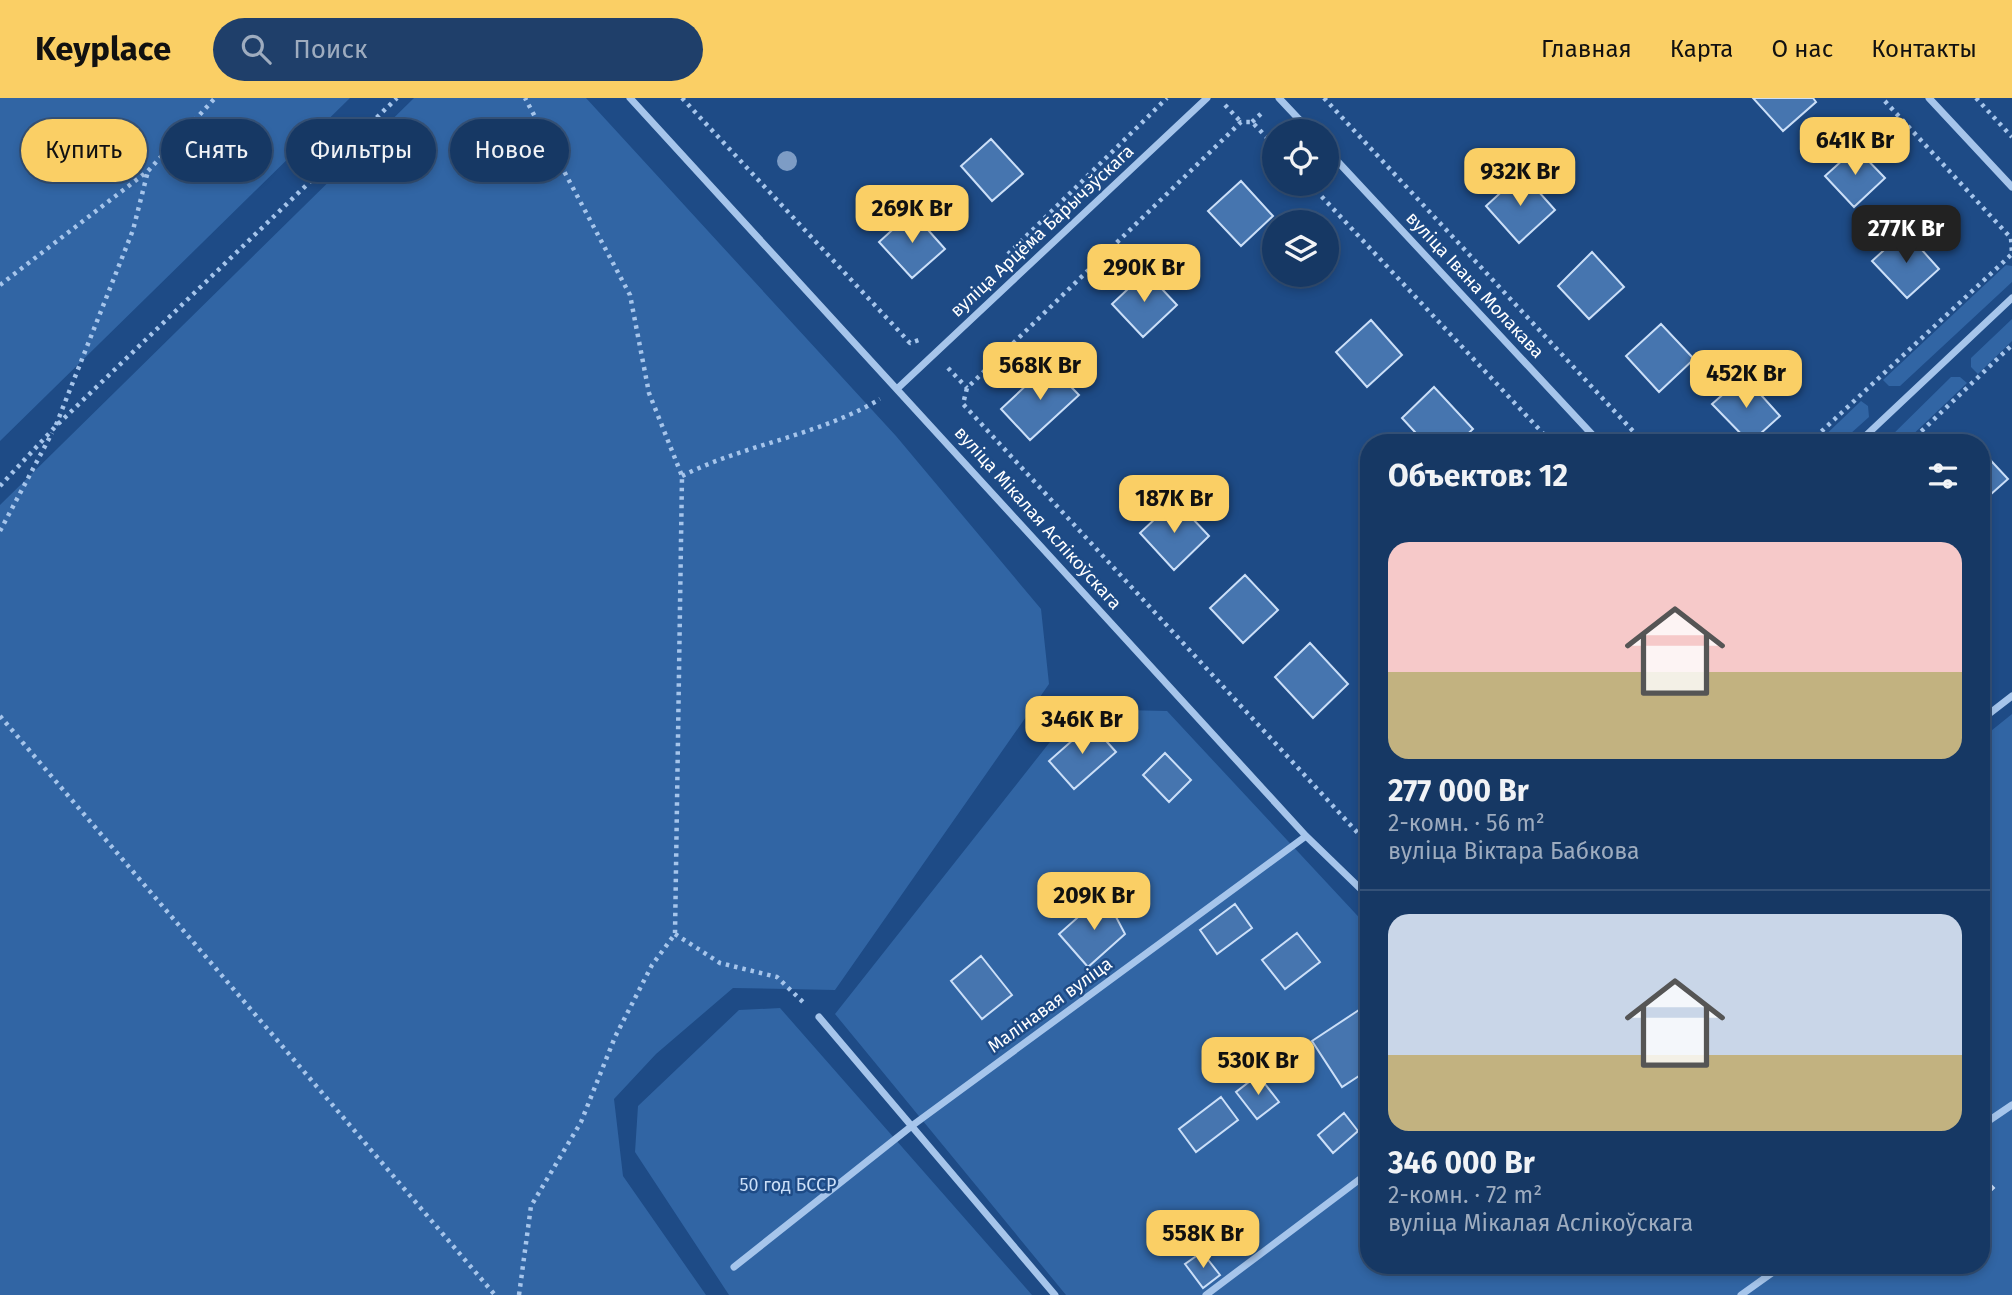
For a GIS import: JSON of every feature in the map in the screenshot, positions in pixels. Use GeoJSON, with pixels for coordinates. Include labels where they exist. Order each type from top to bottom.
{"type":"FeatureCollection","features":[{"type":"Feature","properties":{"kind":"street","name":"вуліца Мікалая Аслікоўскага"},"geometry":{"type":"LineString","coordinates":[[630,98],[1306,836],[1360,888]]}},
{"type":"Feature","properties":{"kind":"street","name":"вуліца Арцёма Барычэўскага"},"geometry":{"type":"LineString","coordinates":[[898,388],[1207,98]]}},
{"type":"Feature","properties":{"kind":"street"},"geometry":{"type":"LineString","coordinates":[[1279,98],[1299,119]]}},
{"type":"Feature","properties":{"kind":"street"},"geometry":{"type":"LineString","coordinates":[[1929,98],[2012,187]]}},
{"type":"Feature","properties":{"kind":"street","name":"вуліца Івана Молакава"},"geometry":{"type":"LineString","coordinates":[[1339,163],[1593,434]]}},
{"type":"Feature","properties":{"kind":"street"},"geometry":{"type":"LineString","coordinates":[[1868,434],[2012,298]]}},
{"type":"Feature","properties":{"kind":"street"},"geometry":{"type":"LineString","coordinates":[[1990,713],[2012,696]]}},
{"type":"Feature","properties":{"kind":"street","name":"Малінавая вуліца"},"geometry":{"type":"LineString","coordinates":[[734,1267],[913,1125],[1306,836]]}},
{"type":"Feature","properties":{"kind":"street"},"geometry":{"type":"LineString","coordinates":[[819,1017],[1055,1295]]}},
{"type":"Feature","properties":{"kind":"street"},"geometry":{"type":"LineString","coordinates":[[1990,1120],[2012,1105]]}},
{"type":"Feature","properties":{"kind":"street"},"geometry":{"type":"LineString","coordinates":[[1206,1295],[1360,1179]]}},
{"type":"Feature","properties":{"kind":"street"},"geometry":{"type":"LineString","coordinates":[[1741,1295],[1770,1274]]}},
{"type":"Feature","properties":{"kind":"path"},"geometry":{"type":"LineString","coordinates":[[0,285],[148,172],[215,98]]}},
{"type":"Feature","properties":{"kind":"path"},"geometry":{"type":"LineString","coordinates":[[0,486],[55,427],[397,98]]}},
{"type":"Feature","properties":{"kind":"path"},"geometry":{"type":"LineString","coordinates":[[519,1295],[531,1206],[581,1122],[621,1025],[652,965],[675,933],[682,476],[649,393],[630,295],[525,98]]}},
{"type":"Feature","properties":{"kind":"path"},"geometry":{"type":"LineString","coordinates":[[682,98],[910,343],[921,339]]}},
{"type":"Feature","properties":{"kind":"path"},"geometry":{"type":"LineString","coordinates":[[1000,262],[1167,98]]}},
{"type":"Feature","properties":{"kind":"path"},"geometry":{"type":"LineString","coordinates":[[1218,98],[1241,122]]}},
{"type":"Feature","properties":{"kind":"path"},"geometry":{"type":"LineString","coordinates":[[1324,98],[1636,434]]}},
{"type":"Feature","properties":{"kind":"path"},"geometry":{"type":"LineString","coordinates":[[1819,434],[2012,254],[2012,237],[1882,98]]}},
{"type":"Feature","properties":{"kind":"path"},"geometry":{"type":"LineString","coordinates":[[1976,98],[2012,137]]}},
{"type":"Feature","properties":{"kind":"path"},"geometry":{"type":"LineString","coordinates":[[1262,132],[1252,122],[1241,122],[967,388],[963,404],[1360,835]]}},
{"type":"Feature","properties":{"kind":"path"},"geometry":{"type":"LineString","coordinates":[[0,531],[55,427],[133,230],[148,172]]}},
{"type":"Feature","properties":{"kind":"path"},"geometry":{"type":"LineString","coordinates":[[1321,196],[1544,434]]}},
{"type":"Feature","properties":{"kind":"path"},"geometry":{"type":"LineString","coordinates":[[1918,434],[2012,345]]}},
{"type":"Feature","properties":{"kind":"path"},"geometry":{"type":"LineString","coordinates":[[682,476],[714,459],[855,414],[898,388]]}},
{"type":"Feature","properties":{"kind":"path"},"geometry":{"type":"LineString","coordinates":[[0,716],[495,1295]]}},
{"type":"Feature","properties":{"kind":"path"},"geometry":{"type":"LineString","coordinates":[[675,933],[720,963],[777,977],[819,1017]]}},
{"type":"Feature","properties":{"kind":"green space"},"geometry":{"type":"Polygon","coordinates":[[[0,98],[350,98],[329,119],[286,119],[286,161],[272,174],[272,119],[161,119],[161,182],[264,182],[0,441],[0,98]]]}},
{"type":"Feature","properties":{"kind":"green space"},"geometry":{"type":"Polygon","coordinates":[[[414,98],[586,98],[896,436],[1041,609],[1049,684],[835,990],[733,988],[656,1054],[614,1099],[623,1176],[706,1295],[0,1295],[0,505],[329,182],[436,182],[436,119],[393,119],[414,98]]]}},
{"type":"Feature","properties":{"kind":"green space"},"geometry":{"type":"Polygon","coordinates":[[[2006,265],[2012,266],[2012,282],[1900,386],[1889,386],[1883,380],[2006,265]]]}},
{"type":"Feature","properties":{"kind":"green space"},"geometry":{"type":"Polygon","coordinates":[[[2012,319],[2012,341],[1978,374],[1971,367],[1971,358],[2012,319]]]}},
{"type":"Feature","properties":{"kind":"green space"},"geometry":{"type":"Polygon","coordinates":[[[1951,377],[1960,377],[1967,383],[1913,434],[1893,434],[1951,377]]]}},
{"type":"Feature","properties":{"kind":"green space"},"geometry":{"type":"Polygon","coordinates":[[[1861,401],[1868,406],[1869,417],[1850,434],[1826,434],[1861,401]]]}},
{"type":"Feature","properties":{"kind":"green space"},"geometry":{"type":"Polygon","coordinates":[[[1076,709],[1167,711],[1360,918],[1360,1274],[1990,1274],[1990,732],[2012,714],[2012,1295],[1066,1295],[835,1014],[1076,709]]]}},
{"type":"Feature","properties":{"kind":"green space","name":"50 год БССР"},"geometry":{"type":"Polygon","coordinates":[[[780,1008],[1032,1295],[729,1295],[635,1152],[638,1106],[739,1010],[780,1008]]]}},
{"type":"Feature","properties":{"kind":"building"},"geometry":{"type":"Polygon","coordinates":[[[1753,98],[1813,98],[1816,102],[1783,131],[1753,98]]]}},
{"type":"Feature","properties":{"kind":"building"},"geometry":{"type":"Polygon","coordinates":[[[991,139],[1023,174],[992,201],[961,166],[991,139]]]}},
{"type":"Feature","properties":{"kind":"building"},"geometry":{"type":"Polygon","coordinates":[[[1856,148],[1885,178],[1854,207],[1825,176],[1856,148]]]}},
{"type":"Feature","properties":{"kind":"building"},"geometry":{"type":"Polygon","coordinates":[[[1522,173],[1555,210],[1519,243],[1486,206],[1522,173]]]}},
{"type":"Feature","properties":{"kind":"building"},"geometry":{"type":"Polygon","coordinates":[[[1241,181],[1268,210],[1262,210],[1262,226],[1241,246],[1208,211],[1241,181]]]}},
{"type":"Feature","properties":{"kind":"building"},"geometry":{"type":"Polygon","coordinates":[[[912,212],[945,249],[912,278],[879,242],[912,212]]]}},
{"type":"Feature","properties":{"kind":"building"},"geometry":{"type":"Polygon","coordinates":[[[1905,231],[1939,269],[1907,298],[1872,261],[1905,231]]]}},
{"type":"Feature","properties":{"kind":"building"},"geometry":{"type":"Polygon","coordinates":[[[1592,252],[1624,287],[1589,319],[1558,286],[1592,252]]]}},
{"type":"Feature","properties":{"kind":"building"},"geometry":{"type":"Polygon","coordinates":[[[1146,272],[1177,305],[1143,337],[1112,304],[1146,272]]]}},
{"type":"Feature","properties":{"kind":"building"},"geometry":{"type":"Polygon","coordinates":[[[1371,320],[1402,355],[1367,387],[1336,352],[1371,320]]]}},
{"type":"Feature","properties":{"kind":"building"},"geometry":{"type":"Polygon","coordinates":[[[1661,324],[1694,359],[1659,392],[1626,356],[1661,324]]]}},
{"type":"Feature","properties":{"kind":"building"},"geometry":{"type":"Polygon","coordinates":[[[1049,364],[1079,395],[1030,440],[1001,409],[1049,364]]]}},
{"type":"Feature","properties":{"kind":"building"},"geometry":{"type":"Polygon","coordinates":[[[1744,376],[1780,416],[1760,434],[1741,434],[1712,404],[1744,376]]]}},
{"type":"Feature","properties":{"kind":"building"},"geometry":{"type":"Polygon","coordinates":[[[1434,387],[1473,429],[1468,434],[1417,434],[1402,418],[1434,387]]]}},
{"type":"Feature","properties":{"kind":"building"},"geometry":{"type":"Polygon","coordinates":[[[1990,460],[2008,479],[1990,495],[1990,460]]]}},
{"type":"Feature","properties":{"kind":"building"},"geometry":{"type":"Polygon","coordinates":[[[1175,500],[1209,536],[1174,570],[1140,533],[1175,500]]]}},
{"type":"Feature","properties":{"kind":"building"},"geometry":{"type":"Polygon","coordinates":[[[1245,575],[1278,610],[1243,643],[1210,608],[1245,575]]]}},
{"type":"Feature","properties":{"kind":"building"},"geometry":{"type":"Polygon","coordinates":[[[1310,643],[1348,684],[1313,718],[1275,677],[1310,643]]]}},
{"type":"Feature","properties":{"kind":"building"},"geometry":{"type":"Polygon","coordinates":[[[1091,724],[1116,752],[1074,789],[1049,761],[1091,724]]]}},
{"type":"Feature","properties":{"kind":"building"},"geometry":{"type":"Polygon","coordinates":[[[1165,753],[1191,780],[1169,802],[1143,775],[1165,753]]]}},
{"type":"Feature","properties":{"kind":"building"},"geometry":{"type":"Polygon","coordinates":[[[1104,894],[1125,934],[1088,967],[1059,934],[1104,894]]]}},
{"type":"Feature","properties":{"kind":"building"},"geometry":{"type":"Polygon","coordinates":[[[1235,904],[1252,928],[1217,954],[1200,930],[1235,904]]]}},
{"type":"Feature","properties":{"kind":"building"},"geometry":{"type":"Polygon","coordinates":[[[1297,933],[1320,962],[1285,989],[1262,960],[1297,933]]]}},
{"type":"Feature","properties":{"kind":"building"},"geometry":{"type":"Polygon","coordinates":[[[981,956],[1012,995],[982,1019],[951,981],[981,956]]]}},
{"type":"Feature","properties":{"kind":"building"},"geometry":{"type":"Polygon","coordinates":[[[1360,1009],[1360,1075],[1342,1087],[1312,1041],[1360,1009]]]}},
{"type":"Feature","properties":{"kind":"building"},"geometry":{"type":"Polygon","coordinates":[[[1258,1075],[1279,1102],[1257,1119],[1236,1092],[1258,1075]]]}},
{"type":"Feature","properties":{"kind":"building"},"geometry":{"type":"Polygon","coordinates":[[[1221,1097],[1238,1120],[1196,1152],[1179,1129],[1221,1097]]]}},
{"type":"Feature","properties":{"kind":"building"},"geometry":{"type":"Polygon","coordinates":[[[1344,1113],[1358,1131],[1333,1153],[1318,1135],[1344,1113]]]}},
{"type":"Feature","properties":{"kind":"building"},"geometry":{"type":"Polygon","coordinates":[[[1202,1252],[1220,1275],[1203,1288],[1185,1264],[1202,1252]]]}}]}
